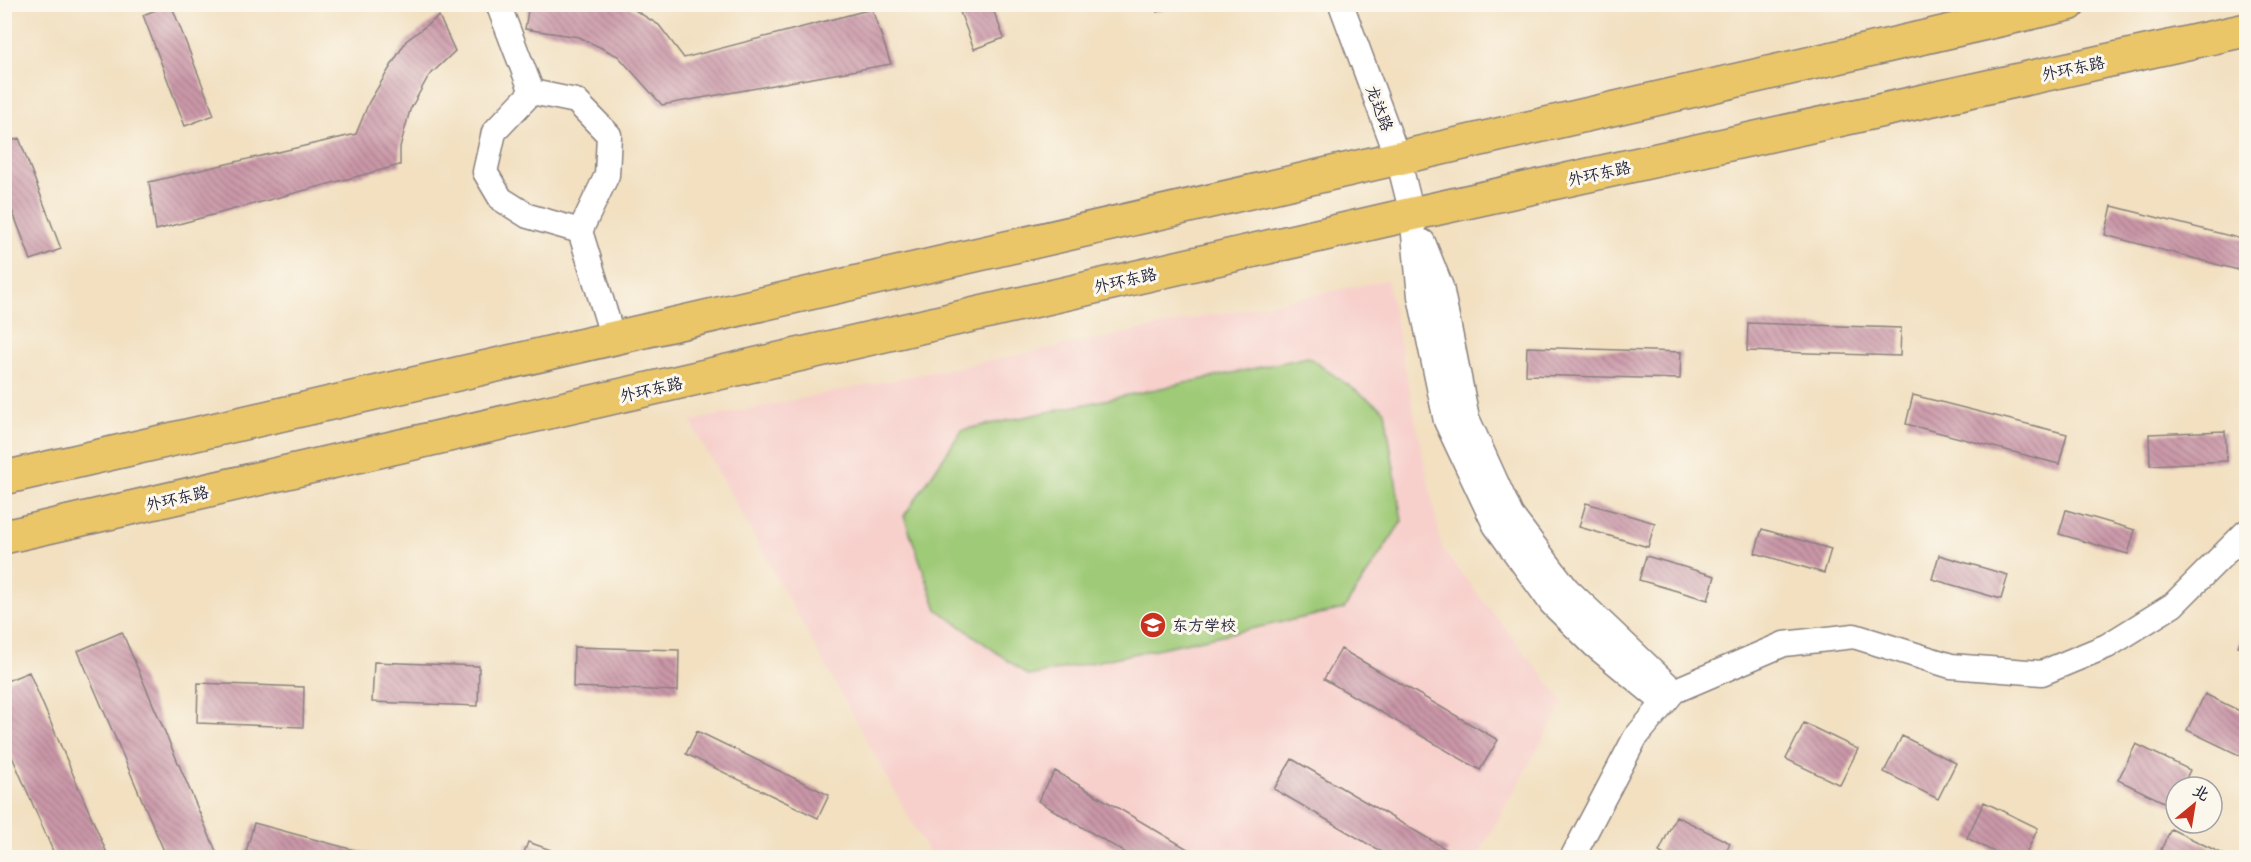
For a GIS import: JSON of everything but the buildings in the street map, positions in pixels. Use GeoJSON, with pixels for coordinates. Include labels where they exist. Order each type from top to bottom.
{"type":"FeatureCollection","features":[{"type":"Feature","properties":{"kind":"highway"},"geometry":{"type":"LineString","coordinates":[[4,478],[2069,4]]}},
{"type":"Feature","properties":{"kind":"highway","name":"外环东路"},"geometry":{"type":"LineString","coordinates":[[4,537],[1412,214],[2247,30]]}},
{"type":"Feature","properties":{"kind":"street"},"geometry":{"type":"LineString","coordinates":[[498,4],[532,92]]}},
{"type":"Feature","properties":{"kind":"street","name":"龙达路"},"geometry":{"type":"LineString","coordinates":[[1341,4],[1398,158],[1412,214],[1420,296],[1446,421],[1495,525],[1552,604],[1594,645],[1662,692]]}},
{"type":"Feature","properties":{"kind":"street"},"geometry":{"type":"LineString","coordinates":[[532,92],[576,101],[609,135],[607,175],[580,231],[613,338]]}},
{"type":"Feature","properties":{"kind":"street"},"geometry":{"type":"LineString","coordinates":[[532,92],[494,132],[485,172],[501,200],[528,216],[580,231]]}},
{"type":"Feature","properties":{"kind":"street"},"geometry":{"type":"LineString","coordinates":[[1556,858],[1626,725],[1662,692],[1784,644],[1854,636],[1951,666],[2042,673],[2107,646],[2173,605],[2247,532]]}},
{"type":"Feature","properties":{"kind":"street"},"geometry":{"type":"LineString","coordinates":[[1572,858],[1635,738],[1662,692]]}},
{"type":"Feature","properties":{"kind":"shaded area","name":"东方学校"},"geometry":{"type":"Polygon","coordinates":[[[1387,280],[1442,549],[1564,702],[1477,857],[931,857],[690,421],[1387,280]]]}},
{"type":"Feature","properties":{"kind":"green space"},"geometry":{"type":"Polygon","coordinates":[[[1308,357],[1385,411],[1402,521],[1344,609],[1029,676],[937,609],[904,516],[962,430],[1308,357]]]}},
{"type":"Feature","properties":{"kind":"place","name":"东方学校"},"geometry":{"type":"Point","coordinates":[1153,625]}}]}
